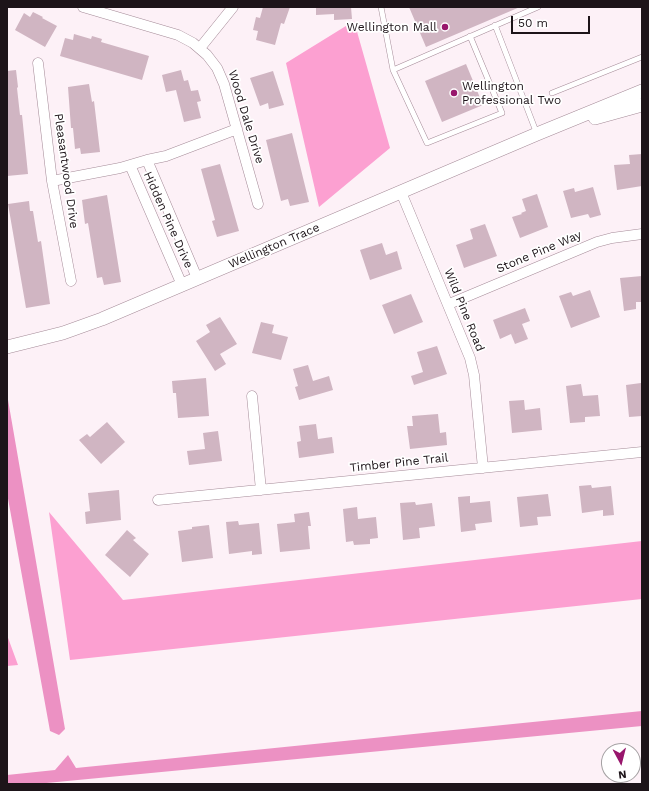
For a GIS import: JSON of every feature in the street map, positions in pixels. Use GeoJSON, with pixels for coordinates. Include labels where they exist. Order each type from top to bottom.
{"type":"FeatureCollection","features":[{"type":"Feature","properties":{"kind":"street","name":"Wood Dale Drive"},"geometry":{"type":"LineString","coordinates":[[83,7],[178,35],[200,48],[213,61],[221,76],[258,204]]}},
{"type":"Feature","properties":{"kind":"street"},"geometry":{"type":"LineString","coordinates":[[200,48],[232,7]]}},
{"type":"Feature","properties":{"kind":"street","name":"Pleasantwood Drive"},"geometry":{"type":"LineString","coordinates":[[38,63],[52,181],[71,282]]}},
{"type":"Feature","properties":{"kind":"street","name":"Wellington Trace"},"geometry":{"type":"LineString","coordinates":[[7,347],[63,333],[102,319],[642,91]]}},
{"type":"Feature","properties":{"kind":"street","name":"Wellington Trace"},"geometry":{"type":"LineString","coordinates":[[538,134],[642,105]]}},
{"type":"Feature","properties":{"kind":"street"},"geometry":{"type":"LineString","coordinates":[[52,181],[130,166],[147,160],[166,156],[237,129]]}},
{"type":"Feature","properties":{"kind":"street","name":"Hidden Pine Drive"},"geometry":{"type":"LineString","coordinates":[[147,160],[198,278]]}},
{"type":"Feature","properties":{"kind":"street","name":"Hidden Pine Drive"},"geometry":{"type":"LineString","coordinates":[[130,166],[182,285]]}},
{"type":"Feature","properties":{"kind":"street","name":"Wild Pine Road"},"geometry":{"type":"LineString","coordinates":[[401,192],[449,304],[470,358],[474,375],[483,468]]}},
{"type":"Feature","properties":{"kind":"street","name":"Stone Pine Way"},"geometry":{"type":"LineString","coordinates":[[449,304],[597,242],[612,238],[642,234]]}},
{"type":"Feature","properties":{"kind":"street"},"geometry":{"type":"LineString","coordinates":[[252,396],[261,490]]}},
{"type":"Feature","properties":{"kind":"street","name":"Timber Pine Trail"},"geometry":{"type":"LineString","coordinates":[[158,500],[642,452]]}},
{"type":"Feature","properties":{"kind":"lane"},"geometry":{"type":"LineString","coordinates":[[381,7],[393,70],[426,143],[502,113],[470,36]]}},
{"type":"Feature","properties":{"kind":"lane"},"geometry":{"type":"LineString","coordinates":[[393,70],[538,7]]}},
{"type":"Feature","properties":{"kind":"lane"},"geometry":{"type":"LineString","coordinates":[[495,25],[538,134]]}},
{"type":"Feature","properties":{"kind":"lane"},"geometry":{"type":"LineString","coordinates":[[552,93],[642,57]]}},
{"type":"Feature","properties":{"kind":"shaded area"},"geometry":{"type":"Polygon","coordinates":[[[354,21],[390,148],[319,207],[286,63],[354,21]]]}},
{"type":"Feature","properties":{"kind":"shaded area"},"geometry":{"type":"Polygon","coordinates":[[[7,394],[65,729],[59,735],[50,731],[7,493],[7,394]]]}},
{"type":"Feature","properties":{"kind":"shaded area"},"geometry":{"type":"Polygon","coordinates":[[[49,512],[123,600],[642,541],[642,599],[70,660],[49,512]]]}},
{"type":"Feature","properties":{"kind":"shaded area"},"geometry":{"type":"Polygon","coordinates":[[[7,635],[18,665],[7,666],[7,635]]]}},
{"type":"Feature","properties":{"kind":"shaded area"},"geometry":{"type":"Polygon","coordinates":[[[642,711],[642,726],[36,784],[7,784],[7,775],[55,770],[68,755],[76,768],[642,711]]]}},
{"type":"Feature","properties":{"kind":"building"},"geometry":{"type":"Polygon","coordinates":[[[263,7],[290,7],[284,24],[281,23],[275,45],[256,40],[258,31],[253,30],[256,17],[260,18],[263,7]]]}},
{"type":"Feature","properties":{"kind":"building"},"geometry":{"type":"Polygon","coordinates":[[[316,7],[351,7],[352,19],[334,20],[334,14],[316,15],[316,7]]]}},
{"type":"Feature","properties":{"kind":"building","name":"Wellington Mall"},"geometry":{"type":"Polygon","coordinates":[[[409,7],[520,7],[426,47],[409,7]]]}},
{"type":"Feature","properties":{"kind":"building"},"geometry":{"type":"Polygon","coordinates":[[[33,12],[57,26],[45,47],[15,30],[24,13],[30,17],[33,12]]]}},
{"type":"Feature","properties":{"kind":"building"},"geometry":{"type":"Polygon","coordinates":[[[74,34],[91,39],[92,36],[102,39],[101,42],[149,56],[142,80],[60,56],[65,38],[73,40],[74,34]]]}},
{"type":"Feature","properties":{"kind":"building","name":"Wellington Professional Two"},"geometry":{"type":"Polygon","coordinates":[[[466,64],[483,105],[442,122],[425,81],[466,64]]]}},
{"type":"Feature","properties":{"kind":"building"},"geometry":{"type":"Polygon","coordinates":[[[16,70],[28,174],[7,176],[7,71],[16,70]]]}},
{"type":"Feature","properties":{"kind":"building"},"geometry":{"type":"Polygon","coordinates":[[[181,70],[184,81],[188,80],[191,91],[198,90],[201,101],[197,102],[201,118],[184,122],[176,90],[166,92],[162,75],[181,70]]]}},
{"type":"Feature","properties":{"kind":"building"},"geometry":{"type":"Polygon","coordinates":[[[273,71],[284,105],[269,109],[268,103],[260,106],[250,78],[273,71]]]}},
{"type":"Feature","properties":{"kind":"building"},"geometry":{"type":"Polygon","coordinates":[[[89,84],[92,102],[94,101],[100,152],[81,154],[80,148],[75,149],[73,128],[71,128],[68,87],[89,84]]]}},
{"type":"Feature","properties":{"kind":"building"},"geometry":{"type":"Polygon","coordinates":[[[292,133],[309,202],[290,206],[288,199],[281,201],[266,140],[292,133]]]}},
{"type":"Feature","properties":{"kind":"building"},"geometry":{"type":"Polygon","coordinates":[[[642,154],[642,186],[617,190],[614,165],[630,164],[629,155],[642,154]]]}},
{"type":"Feature","properties":{"kind":"building"},"geometry":{"type":"Polygon","coordinates":[[[220,164],[239,231],[217,237],[212,221],[215,220],[201,169],[220,164]]]}},
{"type":"Feature","properties":{"kind":"building"},"geometry":{"type":"Polygon","coordinates":[[[593,187],[601,215],[590,218],[588,214],[571,218],[563,191],[574,188],[575,192],[593,187]]]}},
{"type":"Feature","properties":{"kind":"building"},"geometry":{"type":"Polygon","coordinates":[[[537,194],[548,227],[520,238],[512,217],[526,211],[522,199],[537,194]]]}},
{"type":"Feature","properties":{"kind":"building"},"geometry":{"type":"Polygon","coordinates":[[[107,195],[121,282],[104,285],[102,277],[97,278],[88,223],[85,224],[82,200],[107,195]]]}},
{"type":"Feature","properties":{"kind":"building"},"geometry":{"type":"Polygon","coordinates":[[[29,201],[30,211],[33,211],[38,242],[41,241],[50,304],[26,308],[8,204],[29,201]]]}},
{"type":"Feature","properties":{"kind":"building"},"geometry":{"type":"Polygon","coordinates":[[[485,224],[497,256],[464,268],[456,245],[473,239],[470,229],[485,224]]]}},
{"type":"Feature","properties":{"kind":"building"},"geometry":{"type":"Polygon","coordinates":[[[382,243],[386,255],[397,251],[402,269],[370,280],[360,250],[382,243]]]}},
{"type":"Feature","properties":{"kind":"building"},"geometry":{"type":"Polygon","coordinates":[[[642,276],[642,302],[636,302],[636,309],[624,311],[620,278],[642,276]]]}},
{"type":"Feature","properties":{"kind":"building"},"geometry":{"type":"Polygon","coordinates":[[[590,290],[600,317],[571,328],[559,296],[571,292],[573,296],[590,290]]]}},
{"type":"Feature","properties":{"kind":"building"},"geometry":{"type":"Polygon","coordinates":[[[411,294],[423,322],[394,334],[382,305],[411,294]]]}},
{"type":"Feature","properties":{"kind":"building"},"geometry":{"type":"Polygon","coordinates":[[[525,308],[530,321],[522,324],[528,339],[515,344],[511,334],[500,339],[493,320],[525,308]]]}},
{"type":"Feature","properties":{"kind":"building"},"geometry":{"type":"Polygon","coordinates":[[[220,317],[237,344],[220,354],[226,364],[215,371],[196,341],[210,332],[206,325],[220,317]]]}},
{"type":"Feature","properties":{"kind":"building"},"geometry":{"type":"Polygon","coordinates":[[[261,322],[274,325],[272,333],[288,337],[281,360],[252,353],[261,322]]]}},
{"type":"Feature","properties":{"kind":"building"},"geometry":{"type":"Polygon","coordinates":[[[437,346],[447,374],[414,385],[411,376],[423,372],[417,352],[437,346]]]}},
{"type":"Feature","properties":{"kind":"building"},"geometry":{"type":"Polygon","coordinates":[[[308,365],[313,381],[329,376],[333,390],[299,400],[295,387],[298,386],[293,369],[308,365]]]}},
{"type":"Feature","properties":{"kind":"building"},"geometry":{"type":"Polygon","coordinates":[[[206,378],[209,416],[178,418],[176,393],[173,393],[172,381],[206,378]]]}},
{"type":"Feature","properties":{"kind":"building"},"geometry":{"type":"Polygon","coordinates":[[[641,383],[642,416],[629,417],[626,385],[641,383]]]}},
{"type":"Feature","properties":{"kind":"building"},"geometry":{"type":"Polygon","coordinates":[[[581,384],[583,396],[598,395],[600,416],[585,417],[585,422],[570,423],[566,386],[581,384]]]}},
{"type":"Feature","properties":{"kind":"building"},"geometry":{"type":"Polygon","coordinates":[[[524,400],[525,410],[540,408],[542,430],[512,433],[509,401],[524,400]]]}},
{"type":"Feature","properties":{"kind":"building"},"geometry":{"type":"Polygon","coordinates":[[[438,414],[440,433],[446,432],[447,445],[410,449],[407,426],[413,426],[412,416],[438,414]]]}},
{"type":"Feature","properties":{"kind":"building"},"geometry":{"type":"Polygon","coordinates":[[[107,422],[125,442],[101,464],[79,440],[87,434],[90,437],[107,422]]]}},
{"type":"Feature","properties":{"kind":"building"},"geometry":{"type":"Polygon","coordinates":[[[316,424],[318,439],[332,437],[334,453],[299,458],[297,442],[301,441],[299,426],[316,424]]]}},
{"type":"Feature","properties":{"kind":"building"},"geometry":{"type":"Polygon","coordinates":[[[218,431],[222,461],[189,465],[187,451],[205,449],[203,433],[218,431]]]}},
{"type":"Feature","properties":{"kind":"building"},"geometry":{"type":"Polygon","coordinates":[[[591,485],[592,488],[611,486],[614,515],[603,516],[603,510],[582,513],[579,486],[591,485]]]}},
{"type":"Feature","properties":{"kind":"building"},"geometry":{"type":"Polygon","coordinates":[[[119,490],[121,520],[86,524],[85,512],[90,511],[88,493],[119,490]]]}},
{"type":"Feature","properties":{"kind":"building"},"geometry":{"type":"Polygon","coordinates":[[[548,494],[551,516],[537,517],[538,525],[520,527],[517,497],[548,494]]]}},
{"type":"Feature","properties":{"kind":"building"},"geometry":{"type":"Polygon","coordinates":[[[470,496],[470,503],[490,501],[492,522],[475,524],[476,530],[461,532],[458,497],[470,496]]]}},
{"type":"Feature","properties":{"kind":"building"},"geometry":{"type":"Polygon","coordinates":[[[415,502],[416,505],[432,503],[435,526],[419,528],[420,538],[403,540],[400,503],[415,502]]]}},
{"type":"Feature","properties":{"kind":"building"},"geometry":{"type":"Polygon","coordinates":[[[357,507],[358,519],[376,517],[378,538],[370,539],[370,544],[354,545],[353,541],[346,542],[343,509],[357,507]]]}},
{"type":"Feature","properties":{"kind":"building"},"geometry":{"type":"Polygon","coordinates":[[[309,512],[311,526],[308,526],[310,549],[280,552],[277,524],[295,522],[294,514],[309,512]]]}},
{"type":"Feature","properties":{"kind":"building"},"geometry":{"type":"Polygon","coordinates":[[[238,521],[239,525],[259,523],[262,554],[252,555],[252,551],[229,554],[226,522],[238,521]]]}},
{"type":"Feature","properties":{"kind":"building"},"geometry":{"type":"Polygon","coordinates":[[[209,525],[213,558],[182,562],[178,531],[192,529],[192,527],[209,525]]]}},
{"type":"Feature","properties":{"kind":"building"},"geometry":{"type":"Polygon","coordinates":[[[127,530],[136,538],[133,540],[149,554],[130,577],[105,555],[127,530]]]}},
{"type":"Feature","properties":{"kind":"place","name":"Wellington Mall"},"geometry":{"type":"Point","coordinates":[445,27]}},
{"type":"Feature","properties":{"kind":"place","name":"Wellington Professional Two"},"geometry":{"type":"Point","coordinates":[454,93]}}]}
